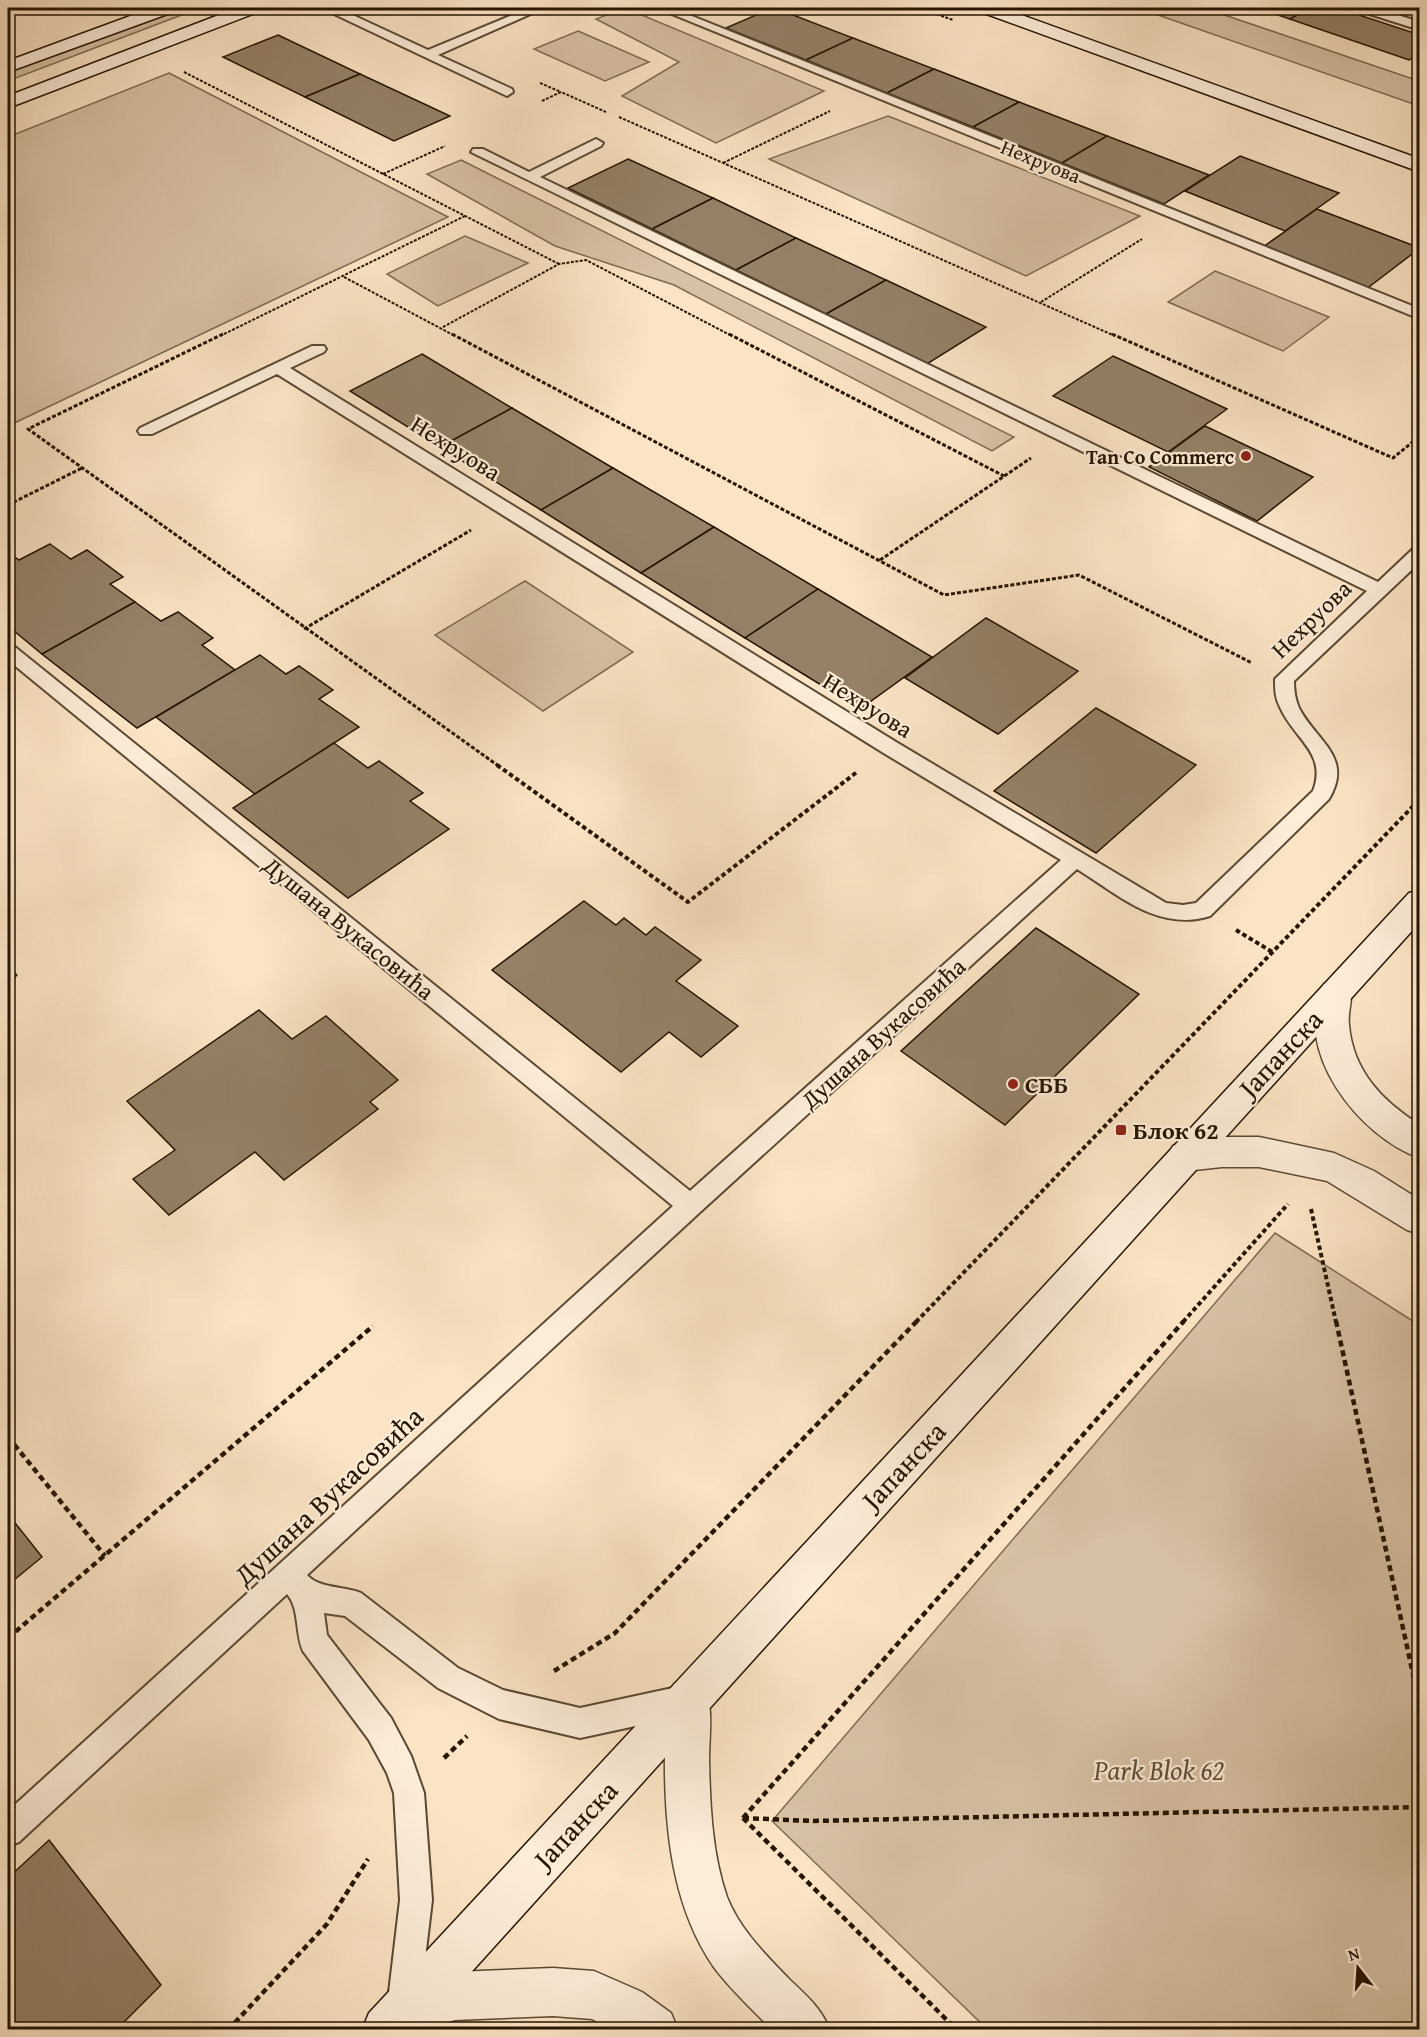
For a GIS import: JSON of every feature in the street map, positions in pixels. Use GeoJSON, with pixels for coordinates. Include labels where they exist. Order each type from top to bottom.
{"type":"FeatureCollection","features":[{"type":"Feature","properties":{"kind":"street"},"geometry":{"type":"LineString","coordinates":[[8,68],[167,8]]}},
{"type":"Feature","properties":{"kind":"street"},"geometry":{"type":"LineString","coordinates":[[8,102],[252,8]]}},
{"type":"Feature","properties":{"kind":"street"},"geometry":{"type":"LineString","coordinates":[[987,8],[1419,166]]}},
{"type":"Feature","properties":{"kind":"street"},"geometry":{"type":"LineString","coordinates":[[1025,8],[1419,148]]}},
{"type":"Feature","properties":{"kind":"street","name":"Јапанска"},"geometry":{"type":"LineString","coordinates":[[395,2020],[1419,901]]}},
{"type":"Feature","properties":{"kind":"street"},"geometry":{"type":"LineString","coordinates":[[1336,993],[1332,1025],[1347,1080],[1376,1112],[1419,1144]]}},
{"type":"Feature","properties":{"kind":"street"},"geometry":{"type":"LineString","coordinates":[[1185,1156],[1222,1152],[1259,1152],[1334,1168],[1419,1218]]}},
{"type":"Feature","properties":{"kind":"street"},"geometry":{"type":"LineString","coordinates":[[689,1699],[686,1769],[697,1868],[708,1913],[730,1949],[806,2030]]}},
{"type":"Feature","properties":{"kind":"street"},"geometry":{"type":"LineString","coordinates":[[395,2020],[455,1996],[553,1992],[594,1995],[625,2009],[654,2030]]}},
{"type":"Feature","properties":{"kind":"lane"},"geometry":{"type":"LineString","coordinates":[[427,55],[538,8]]}},
{"type":"Feature","properties":{"kind":"lane","name":"Нехруова"},"geometry":{"type":"LineString","coordinates":[[663,8],[1419,315]]}},
{"type":"Feature","properties":{"kind":"lane"},"geometry":{"type":"LineString","coordinates":[[1364,8],[1419,26]]}},
{"type":"Feature","properties":{"kind":"lane"},"geometry":{"type":"LineString","coordinates":[[690,18],[705,11]]}},
{"type":"Feature","properties":{"kind":"lane"},"geometry":{"type":"LineString","coordinates":[[340,14],[507,92]]}},
{"type":"Feature","properties":{"kind":"lane"},"geometry":{"type":"LineString","coordinates":[[531,176],[596,143]]}},
{"type":"Feature","properties":{"kind":"lane","name":"Нехруова"},"geometry":{"type":"LineString","coordinates":[[478,152],[1378,590]]}},
{"type":"Feature","properties":{"kind":"lane"},"geometry":{"type":"LineString","coordinates":[[146,431],[318,349]]}},
{"type":"Feature","properties":{"kind":"lane","name":"Нехруова"},"geometry":{"type":"LineString","coordinates":[[278,368],[889,747],[1161,910],[1183,913],[1202,910],[1322,794],[1329,774],[1324,757],[1289,710],[1282,695],[1284,680],[1419,552]]}},
{"type":"Feature","properties":{"kind":"lane","name":"Душана Вукасовића"},"geometry":{"type":"LineString","coordinates":[[8,651],[690,1206]]}},
{"type":"Feature","properties":{"kind":"lane","name":"Душана Вукасовића"},"geometry":{"type":"LineString","coordinates":[[8,1831],[297,1586],[690,1206],[1076,859]]}},
{"type":"Feature","properties":{"kind":"lane"},"geometry":{"type":"LineString","coordinates":[[297,1586],[351,1603],[448,1678],[499,1704],[580,1723],[689,1699]]}},
{"type":"Feature","properties":{"kind":"lane"},"geometry":{"type":"LineString","coordinates":[[297,1586],[313,1641],[380,1729],[400,1767],[409,1793],[416,1900],[395,2020]]}},
{"type":"Feature","properties":{"kind":"path"},"geometry":{"type":"LineString","coordinates":[[181,71],[559,264]]}},
{"type":"Feature","properties":{"kind":"path"},"geometry":{"type":"LineString","coordinates":[[540,102],[561,92],[1393,458],[1419,436]]}},
{"type":"Feature","properties":{"kind":"path"},"geometry":{"type":"LineString","coordinates":[[723,163],[870,92]]}},
{"type":"Feature","properties":{"kind":"path"},"geometry":{"type":"LineString","coordinates":[[383,174],[446,145]]}},
{"type":"Feature","properties":{"kind":"path"},"geometry":{"type":"LineString","coordinates":[[465,216],[344,277],[28,429],[688,902],[889,747]]}},
{"type":"Feature","properties":{"kind":"path"},"geometry":{"type":"LineString","coordinates":[[1041,302],[1177,217]]}},
{"type":"Feature","properties":{"kind":"path"},"geometry":{"type":"LineString","coordinates":[[443,328],[559,264],[586,261],[1004,476]]}},
{"type":"Feature","properties":{"kind":"path"},"geometry":{"type":"LineString","coordinates":[[344,277],[944,595],[1079,575],[1284,680]]}},
{"type":"Feature","properties":{"kind":"path"},"geometry":{"type":"LineString","coordinates":[[880,560],[1063,438]]}},
{"type":"Feature","properties":{"kind":"path"},"geometry":{"type":"LineString","coordinates":[[8,505],[82,468]]}},
{"type":"Feature","properties":{"kind":"path"},"geometry":{"type":"LineString","coordinates":[[304,629],[506,510]]}},
{"type":"Feature","properties":{"kind":"path"},"geometry":{"type":"LineString","coordinates":[[228,2030],[327,1924],[409,1793],[499,1704],[615,1633],[1274,953],[1419,799]]}},
{"type":"Feature","properties":{"kind":"path"},"geometry":{"type":"LineString","coordinates":[[8,968],[17,977]]}},
{"type":"Feature","properties":{"kind":"path"},"geometry":{"type":"LineString","coordinates":[[742,1818],[1289,1202]]}},
{"type":"Feature","properties":{"kind":"path"},"geometry":{"type":"LineString","coordinates":[[1310,1207],[1419,1706]]}},
{"type":"Feature","properties":{"kind":"path"},"geometry":{"type":"LineString","coordinates":[[8,1638],[374,1326]]}},
{"type":"Feature","properties":{"kind":"path"},"geometry":{"type":"LineString","coordinates":[[8,1437],[105,1556]]}},
{"type":"Feature","properties":{"kind":"path"},"geometry":{"type":"LineString","coordinates":[[742,1818],[813,1821],[1419,1807]]}},
{"type":"Feature","properties":{"kind":"path"},"geometry":{"type":"LineString","coordinates":[[742,1818],[957,2030]]}},
{"type":"Feature","properties":{"kind":"green space"},"geometry":{"type":"Polygon","coordinates":[[[169,8],[200,8],[8,81],[8,69],[169,8]]]}},
{"type":"Feature","properties":{"kind":"green space"},"geometry":{"type":"Polygon","coordinates":[[[625,8],[824,91],[716,143],[622,96],[679,62],[596,19],[625,8]]]}},
{"type":"Feature","properties":{"kind":"green space"},"geometry":{"type":"Polygon","coordinates":[[[1138,8],[1204,8],[1419,81],[1419,106],[1138,8]]]}},
{"type":"Feature","properties":{"kind":"green space"},"geometry":{"type":"Polygon","coordinates":[[[578,31],[649,62],[605,81],[534,49],[578,31]]]}},
{"type":"Feature","properties":{"kind":"green space"},"geometry":{"type":"Polygon","coordinates":[[[169,73],[448,217],[8,426],[8,137],[169,73]]]}},
{"type":"Feature","properties":{"kind":"green space"},"geometry":{"type":"Polygon","coordinates":[[[888,116],[1140,216],[1026,276],[769,159],[888,116]]]}},
{"type":"Feature","properties":{"kind":"green space"},"geometry":{"type":"Polygon","coordinates":[[[461,160],[1014,437],[992,451],[674,285],[555,246],[427,174],[461,160]]]}},
{"type":"Feature","properties":{"kind":"green space"},"geometry":{"type":"Polygon","coordinates":[[[465,236],[528,263],[438,306],[387,274],[465,236]]]}},
{"type":"Feature","properties":{"kind":"green space"},"geometry":{"type":"Polygon","coordinates":[[[1215,271],[1329,317],[1283,351],[1168,302],[1215,271]]]}},
{"type":"Feature","properties":{"kind":"green space"},"geometry":{"type":"Polygon","coordinates":[[[525,581],[633,652],[543,711],[435,635],[525,581]]]}},
{"type":"Feature","properties":{"kind":"green space","name":"Park Blok 62"},"geometry":{"type":"Polygon","coordinates":[[[1275,1233],[1419,1325],[1419,2029],[987,2029],[772,1821],[1275,1233]]]}},
{"type":"Feature","properties":{"kind":"building"},"geometry":{"type":"Polygon","coordinates":[[[772,8],[853,38],[806,60],[726,28],[772,8]]]}},
{"type":"Feature","properties":{"kind":"building"},"geometry":{"type":"Polygon","coordinates":[[[1256,8],[1310,8],[1290,19],[1256,8]]]}},
{"type":"Feature","properties":{"kind":"building"},"geometry":{"type":"Polygon","coordinates":[[[1310,8],[1338,8],[1420,35],[1420,54],[1409,60],[1290,19],[1310,8]]]}},
{"type":"Feature","properties":{"kind":"building"},"geometry":{"type":"Polygon","coordinates":[[[278,35],[360,74],[305,97],[223,57],[278,35]]]}},
{"type":"Feature","properties":{"kind":"building"},"geometry":{"type":"Polygon","coordinates":[[[853,38],[934,69],[887,93],[806,60],[853,38]]]}},
{"type":"Feature","properties":{"kind":"building"},"geometry":{"type":"Polygon","coordinates":[[[934,69],[1019,102],[973,127],[887,93],[934,69]]]}},
{"type":"Feature","properties":{"kind":"building"},"geometry":{"type":"Polygon","coordinates":[[[360,74],[450,116],[394,141],[305,97],[360,74]]]}},
{"type":"Feature","properties":{"kind":"building"},"geometry":{"type":"Polygon","coordinates":[[[1019,102],[1107,136],[1062,163],[973,127],[1019,102]]]}},
{"type":"Feature","properties":{"kind":"building"},"geometry":{"type":"Polygon","coordinates":[[[1107,136],[1209,175],[1164,204],[1062,163],[1107,136]]]}},
{"type":"Feature","properties":{"kind":"building"},"geometry":{"type":"Polygon","coordinates":[[[1240,156],[1339,193],[1285,231],[1185,191],[1240,156]]]}},
{"type":"Feature","properties":{"kind":"building"},"geometry":{"type":"Polygon","coordinates":[[[628,159],[713,198],[652,229],[568,188],[628,159]]]}},
{"type":"Feature","properties":{"kind":"building"},"geometry":{"type":"Polygon","coordinates":[[[713,198],[796,238],[736,270],[652,229],[713,198]]]}},
{"type":"Feature","properties":{"kind":"building"},"geometry":{"type":"Polygon","coordinates":[[[1317,209],[1420,248],[1365,290],[1260,249],[1317,209]]]}},
{"type":"Feature","properties":{"kind":"building"},"geometry":{"type":"Polygon","coordinates":[[[796,238],[886,280],[826,314],[736,270],[796,238]]]}},
{"type":"Feature","properties":{"kind":"building"},"geometry":{"type":"Polygon","coordinates":[[[886,280],[986,327],[927,364],[826,314],[886,280]]]}},
{"type":"Feature","properties":{"kind":"building"},"geometry":{"type":"Polygon","coordinates":[[[422,354],[512,408],[440,447],[350,391],[422,354]]]}},
{"type":"Feature","properties":{"kind":"building"},"geometry":{"type":"Polygon","coordinates":[[[1113,356],[1227,409],[1168,452],[1053,396],[1113,356]]]}},
{"type":"Feature","properties":{"kind":"building"},"geometry":{"type":"Polygon","coordinates":[[[512,408],[613,468],[541,510],[440,447],[512,408]]]}},
{"type":"Feature","properties":{"kind":"building"},"geometry":{"type":"Polygon","coordinates":[[[1205,426],[1313,477],[1257,521],[1149,467],[1205,426]]]}},
{"type":"Feature","properties":{"kind":"building"},"geometry":{"type":"Polygon","coordinates":[[[613,468],[714,527],[641,573],[541,510],[613,468]]]}},
{"type":"Feature","properties":{"kind":"building"},"geometry":{"type":"Polygon","coordinates":[[[714,527],[818,589],[745,638],[641,573],[714,527]]]}},
{"type":"Feature","properties":{"kind":"building"},"geometry":{"type":"Polygon","coordinates":[[[50,544],[71,559],[87,550],[123,577],[110,584],[135,602],[42,654],[8,626],[8,552],[19,560],[50,544]]]}},
{"type":"Feature","properties":{"kind":"building"},"geometry":{"type":"Polygon","coordinates":[[[818,589],[932,657],[860,709],[745,638],[818,589]]]}},
{"type":"Feature","properties":{"kind":"building"},"geometry":{"type":"Polygon","coordinates":[[[135,602],[161,621],[178,612],[213,638],[202,645],[235,670],[137,728],[42,654],[135,602]]]}},
{"type":"Feature","properties":{"kind":"building"},"geometry":{"type":"Polygon","coordinates":[[[986,618],[1078,671],[998,734],[905,678],[986,618]]]}},
{"type":"Feature","properties":{"kind":"building"},"geometry":{"type":"Polygon","coordinates":[[[260,655],[286,674],[299,666],[333,690],[319,699],[359,727],[255,794],[156,717],[260,655]]]}},
{"type":"Feature","properties":{"kind":"building"},"geometry":{"type":"Polygon","coordinates":[[[1096,708],[1196,765],[1096,853],[994,791],[1096,708]]]}},
{"type":"Feature","properties":{"kind":"building"},"geometry":{"type":"Polygon","coordinates":[[[334,743],[368,768],[379,761],[423,793],[410,801],[449,829],[348,898],[233,808],[334,743]]]}},
{"type":"Feature","properties":{"kind":"building"},"geometry":{"type":"Polygon","coordinates":[[[584,901],[616,925],[624,918],[646,935],[655,927],[701,960],[676,981],[738,1026],[701,1057],[669,1032],[621,1072],[492,970],[584,901]]]}},
{"type":"Feature","properties":{"kind":"building"},"geometry":{"type":"Polygon","coordinates":[[[1036,928],[1139,994],[1005,1125],[901,1051],[1036,928]]]}},
{"type":"Feature","properties":{"kind":"building"},"geometry":{"type":"Polygon","coordinates":[[[259,1010],[292,1039],[326,1016],[398,1080],[370,1102],[378,1109],[284,1180],[255,1152],[169,1215],[133,1179],[175,1150],[127,1101],[259,1010]]]}},
{"type":"Feature","properties":{"kind":"building"},"geometry":{"type":"Polygon","coordinates":[[[8,1514],[42,1557],[8,1585],[8,1514]]]}},
{"type":"Feature","properties":{"kind":"building"},"geometry":{"type":"Polygon","coordinates":[[[49,1840],[161,1985],[116,2030],[8,2030],[8,1878],[49,1840]]]}},
{"type":"Feature","properties":{"kind":"place","name":"Tan Co Commerc"},"geometry":{"type":"Point","coordinates":[1246,456]}},
{"type":"Feature","properties":{"kind":"place","name":"СББ"},"geometry":{"type":"Point","coordinates":[1013,1084]}},
{"type":"Feature","properties":{"kind":"place","name":"Блок 62"},"geometry":{"type":"Point","coordinates":[1121,1130]}}]}
